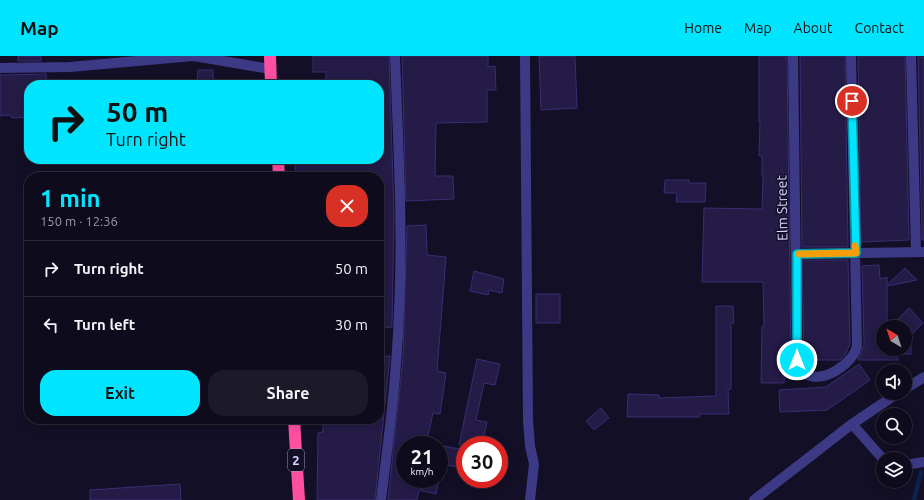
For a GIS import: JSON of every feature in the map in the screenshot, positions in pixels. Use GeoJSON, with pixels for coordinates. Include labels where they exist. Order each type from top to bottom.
{"type":"FeatureCollection","features":[{"type":"Feature","properties":{"kind":"highway"},"geometry":{"type":"LineString","coordinates":[[270,56],[271,80]]}},
{"type":"Feature","properties":{"kind":"highway","name":"2"},"geometry":{"type":"LineString","coordinates":[[294,424],[299,500]]}},
{"type":"Feature","properties":{"kind":"street"},"geometry":{"type":"LineString","coordinates":[[0,68],[70,67],[194,56],[270,69]]}},
{"type":"Feature","properties":{"kind":"street"},"geometry":{"type":"LineString","coordinates":[[381,500],[393,410],[399,310],[400,213],[395,56]]}},
{"type":"Feature","properties":{"kind":"street"},"geometry":{"type":"LineString","coordinates":[[525,56],[528,420],[534,473],[530,500]]}},
{"type":"Feature","properties":{"kind":"street","name":"Elm Street"},"geometry":{"type":"LineString","coordinates":[[793,56],[797,254],[797,360],[800,369],[805,374],[810,376],[826,376],[844,365],[856,354],[856,253]]}},
{"type":"Feature","properties":{"kind":"street"},"geometry":{"type":"LineString","coordinates":[[851,56],[856,253]]}},
{"type":"Feature","properties":{"kind":"street"},"geometry":{"type":"LineString","coordinates":[[797,254],[920,252],[911,56]]}},
{"type":"Feature","properties":{"kind":"street"},"geometry":{"type":"LineString","coordinates":[[912,385],[924,378]]}},
{"type":"Feature","properties":{"kind":"street"},"geometry":{"type":"LineString","coordinates":[[754,500],[852,424],[888,400]]}},
{"type":"Feature","properties":{"kind":"street"},"geometry":{"type":"LineString","coordinates":[[852,424],[877,452]]}},
{"type":"Feature","properties":{"kind":"street"},"geometry":{"type":"LineString","coordinates":[[912,464],[924,462]]}},
{"type":"Feature","properties":{"kind":"building"},"geometry":{"type":"Polygon","coordinates":[[[18,56],[41,56],[41,61],[18,61],[18,56]]]}},
{"type":"Feature","properties":{"kind":"building"},"geometry":{"type":"Polygon","coordinates":[[[313,56],[389,56],[394,215],[392,327],[384,328],[384,172],[295,172],[295,164],[384,164],[384,80],[326,80],[326,72],[313,72],[313,56]]]}},
{"type":"Feature","properties":{"kind":"building"},"geometry":{"type":"Polygon","coordinates":[[[402,56],[488,56],[488,67],[495,66],[496,90],[487,90],[487,122],[436,123],[435,176],[453,176],[454,199],[406,201],[402,56]]]}},
{"type":"Feature","properties":{"kind":"building"},"geometry":{"type":"Polygon","coordinates":[[[539,56],[575,56],[577,108],[541,110],[539,56]]]}},
{"type":"Feature","properties":{"kind":"building"},"geometry":{"type":"Polygon","coordinates":[[[759,56],[787,56],[791,360],[785,360],[784,383],[761,383],[762,326],[764,326],[763,282],[702,282],[704,208],[762,209],[762,156],[759,156],[759,56]]]}},
{"type":"Feature","properties":{"kind":"building"},"geometry":{"type":"Polygon","coordinates":[[[800,56],[845,56],[848,247],[802,247],[800,56]]]}},
{"type":"Feature","properties":{"kind":"building"},"geometry":{"type":"Polygon","coordinates":[[[858,56],[905,56],[909,240],[861,242],[858,56]]]}},
{"type":"Feature","properties":{"kind":"building"},"geometry":{"type":"Polygon","coordinates":[[[918,57],[924,57],[924,240],[922,240],[918,57]]]}},
{"type":"Feature","properties":{"kind":"building"},"geometry":{"type":"Polygon","coordinates":[[[198,70],[213,70],[213,80],[197,80],[198,70]]]}},
{"type":"Feature","properties":{"kind":"building"},"geometry":{"type":"Polygon","coordinates":[[[46,74],[47,80],[24,80],[24,117],[12,118],[11,115],[0,116],[0,75],[46,74]]]}},
{"type":"Feature","properties":{"kind":"building"},"geometry":{"type":"Polygon","coordinates":[[[665,180],[689,180],[689,183],[706,183],[705,202],[676,202],[677,193],[664,193],[665,180]]]}},
{"type":"Feature","properties":{"kind":"building"},"geometry":{"type":"Polygon","coordinates":[[[426,225],[427,255],[446,257],[437,371],[446,373],[440,414],[433,413],[428,436],[396,436],[396,488],[437,488],[436,494],[419,490],[417,500],[388,500],[403,358],[407,226],[426,225]]]}},
{"type":"Feature","properties":{"kind":"building"},"geometry":{"type":"Polygon","coordinates":[[[802,260],[848,260],[850,344],[845,355],[840,360],[804,360],[802,260]]]}},
{"type":"Feature","properties":{"kind":"building"},"geometry":{"type":"Polygon","coordinates":[[[879,265],[880,279],[887,277],[887,285],[905,268],[917,280],[887,286],[887,320],[876,320],[876,356],[896,356],[899,360],[858,360],[864,345],[862,266],[879,265]]]}},
{"type":"Feature","properties":{"kind":"building"},"geometry":{"type":"Polygon","coordinates":[[[474,271],[504,279],[502,293],[489,290],[488,295],[470,291],[474,271]]]}},
{"type":"Feature","properties":{"kind":"building"},"geometry":{"type":"Polygon","coordinates":[[[536,294],[560,294],[560,323],[536,323],[536,294]]]}},
{"type":"Feature","properties":{"kind":"building"},"geometry":{"type":"Polygon","coordinates":[[[716,306],[733,306],[734,323],[731,323],[731,389],[728,389],[729,414],[699,414],[699,417],[627,417],[628,394],[659,395],[659,398],[716,396],[716,306]]]}},
{"type":"Feature","properties":{"kind":"building"},"geometry":{"type":"Polygon","coordinates":[[[909,308],[923,323],[912,334],[912,320],[897,320],[909,308]]]}},
{"type":"Feature","properties":{"kind":"building"},"geometry":{"type":"Polygon","coordinates":[[[390,356],[384,414],[384,357],[390,356]]]}},
{"type":"Feature","properties":{"kind":"building"},"geometry":{"type":"Polygon","coordinates":[[[477,359],[500,364],[495,385],[484,383],[476,420],[487,422],[484,436],[461,436],[477,359]]]}},
{"type":"Feature","properties":{"kind":"building"},"geometry":{"type":"Polygon","coordinates":[[[859,364],[870,380],[827,410],[780,412],[779,390],[826,387],[859,364]]]}},
{"type":"Feature","properties":{"kind":"building"},"geometry":{"type":"Polygon","coordinates":[[[601,408],[609,418],[594,430],[586,421],[601,408]]]}},
{"type":"Feature","properties":{"kind":"building"},"geometry":{"type":"Polygon","coordinates":[[[323,424],[383,424],[375,500],[317,500],[318,433],[323,432],[323,424]]]}},
{"type":"Feature","properties":{"kind":"building"},"geometry":{"type":"Polygon","coordinates":[[[448,447],[456,448],[456,467],[448,465],[448,447]]]}},
{"type":"Feature","properties":{"kind":"building"},"geometry":{"type":"Polygon","coordinates":[[[180,484],[181,500],[90,500],[90,490],[180,484]]]}},
{"type":"Feature","properties":{"kind":"waterway"},"geometry":{"type":"LineString","coordinates":[[914,500],[921,472]]}},
{"type":"Feature","properties":{"kind":"slow traffic"},"geometry":{"type":"LineString","coordinates":[[799,254],[856,253],[855,246]]}},
{"type":"Feature","properties":{"kind":"route"},"geometry":{"type":"LineString","coordinates":[[797,360],[797,254],[856,253],[852,101]]}}]}
